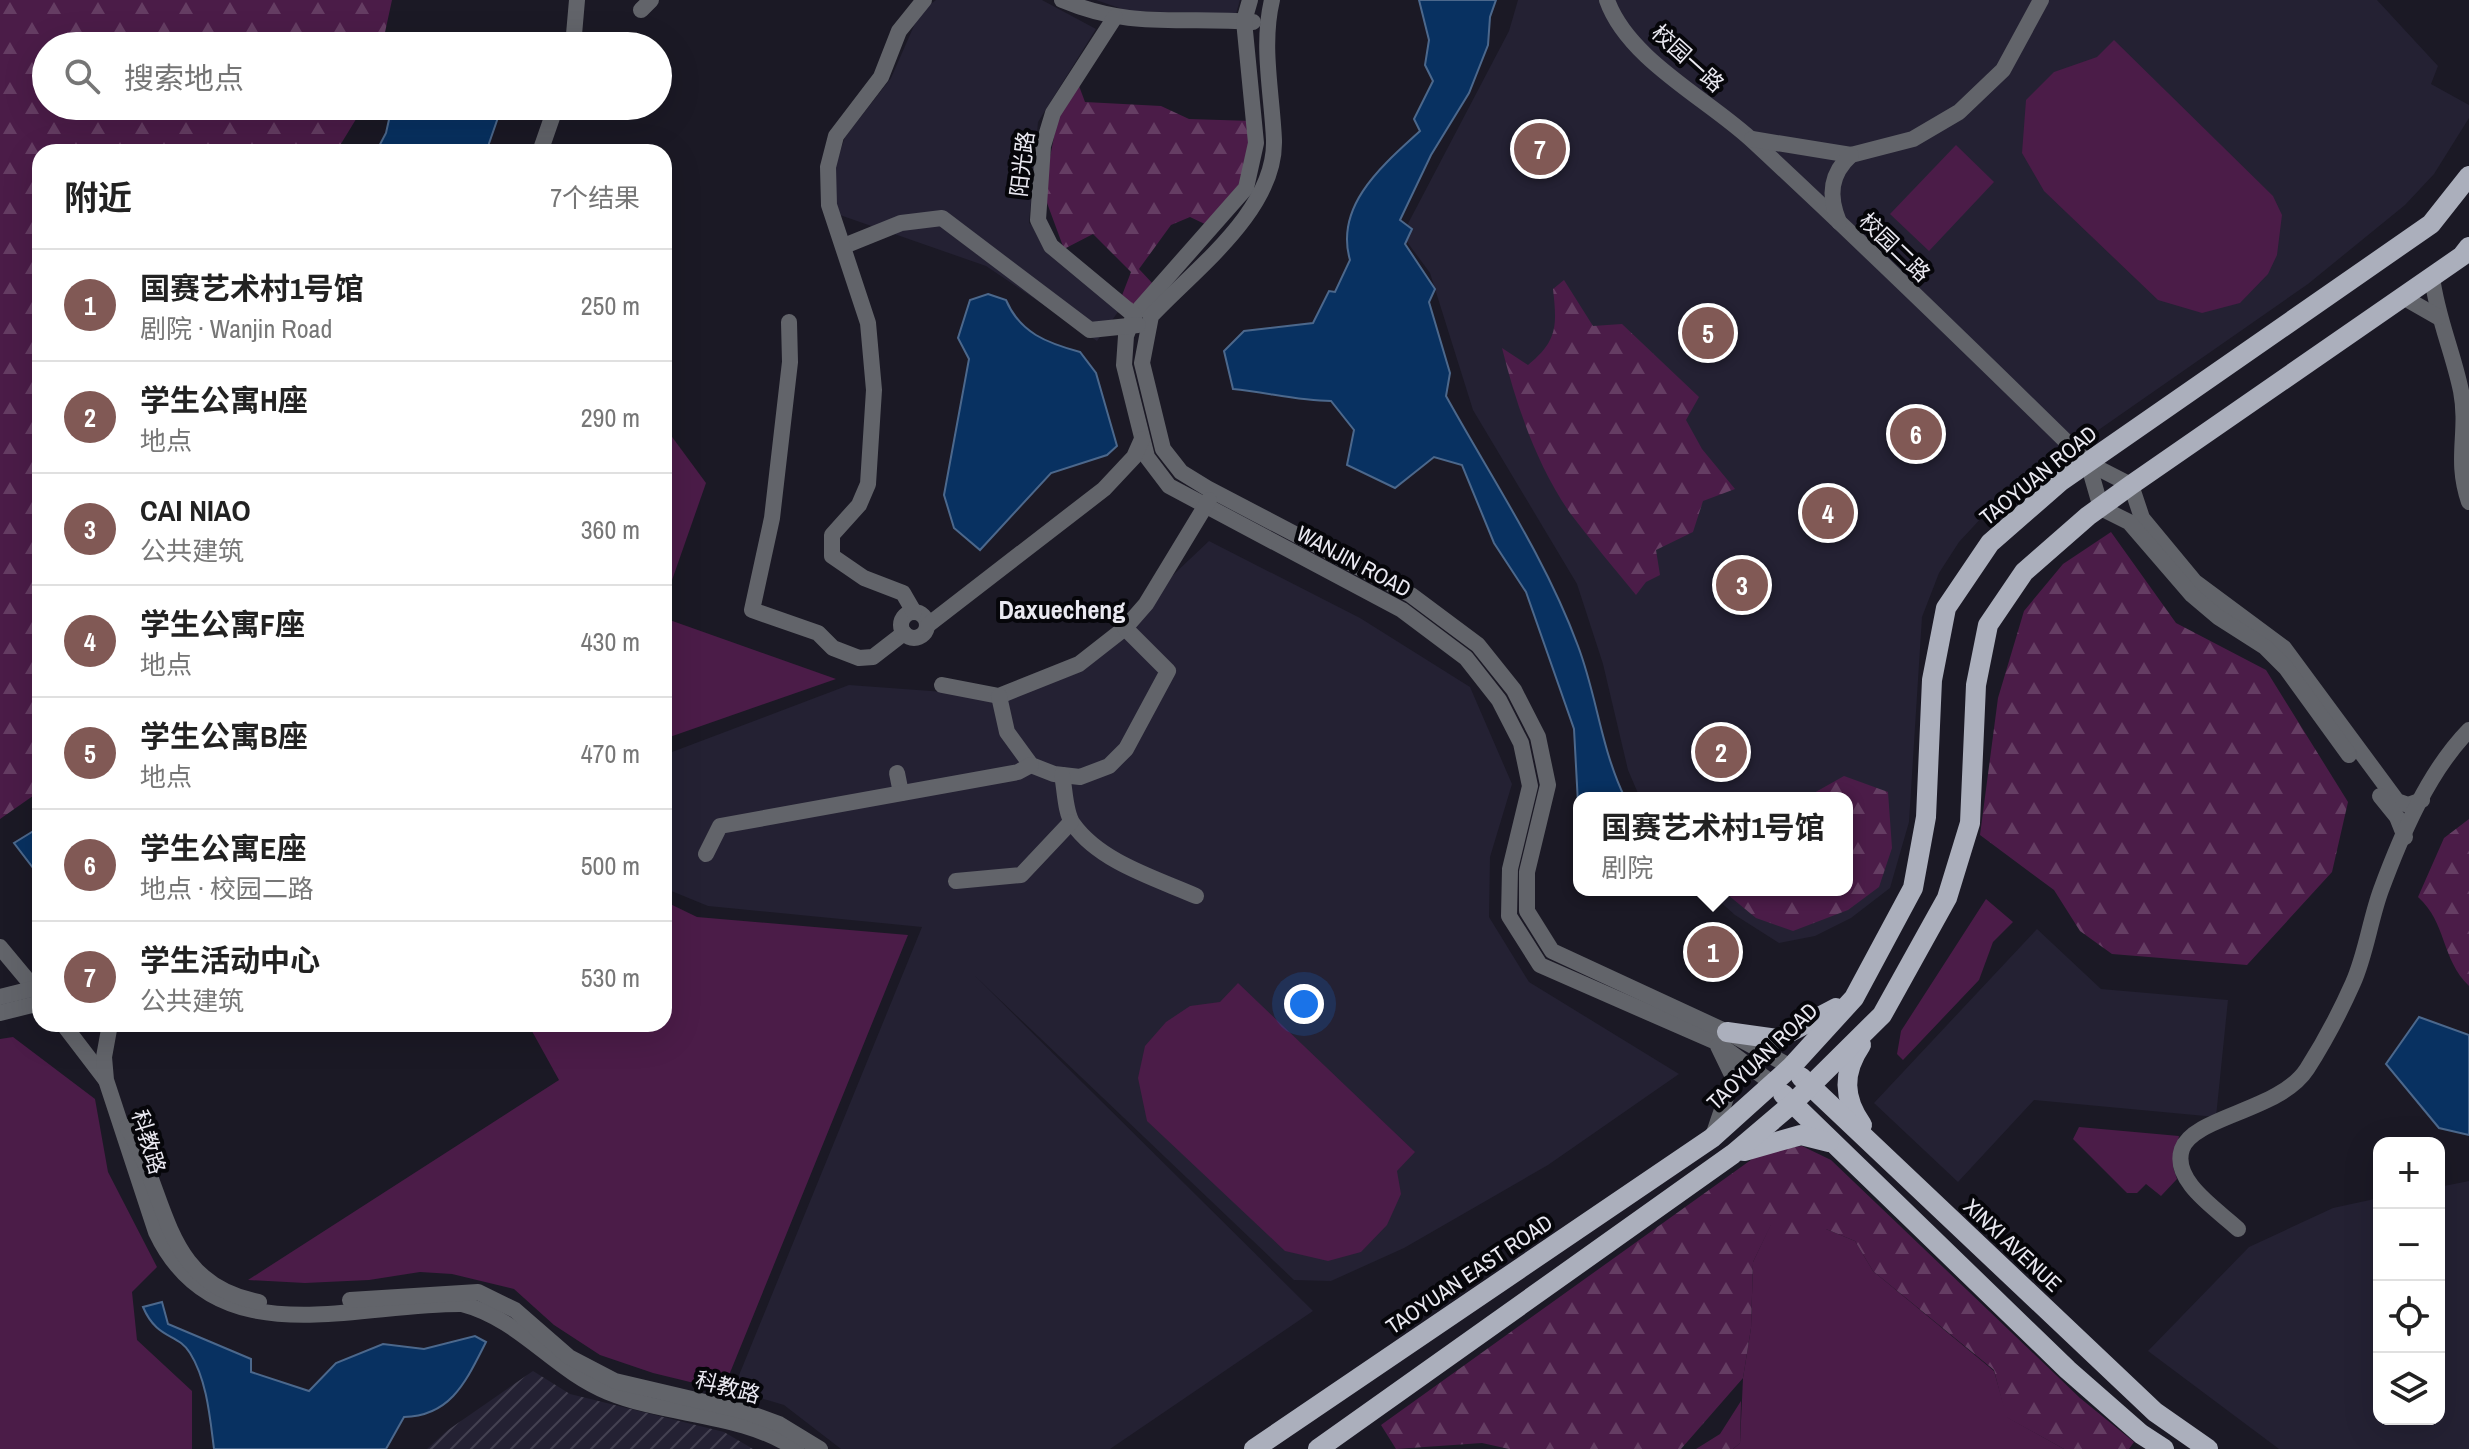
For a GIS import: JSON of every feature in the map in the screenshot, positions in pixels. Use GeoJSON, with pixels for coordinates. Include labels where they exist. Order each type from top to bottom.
{"type":"FeatureCollection","features":[{"type":"Feature","properties":{"kind":"main road","name":"TAOYUAN ROAD"},"geometry":{"type":"LineString","coordinates":[[1712,1138],[1791,1067],[1854,998],[1913,888],[1926,817],[1932,680],[1946,608],[1990,543],[2088,463],[2431,224],[2469,176]]}},
{"type":"Feature","properties":{"kind":"main road"},"geometry":{"type":"LineString","coordinates":[[1886,1158],[1849,1106],[1846,1087],[1851,1060],[1882,1015],[1947,898],[1970,823],[1976,685],[1988,625],[2024,572],[2101,508],[2432,277],[2469,247]]}},
{"type":"Feature","properties":{"kind":"main road"},"geometry":{"type":"LineString","coordinates":[[1721,1037],[1777,1039],[1854,998]]}},
{"type":"Feature","properties":{"kind":"main road"},"geometry":{"type":"LineString","coordinates":[[1318,1449],[1733,1154],[1793,1103],[1882,1015]]}},
{"type":"Feature","properties":{"kind":"main road","name":"XINXI AVENUE"},"geometry":{"type":"LineString","coordinates":[[1791,1067],[2155,1412],[2208,1449]]}},
{"type":"Feature","properties":{"kind":"main road"},"geometry":{"type":"LineString","coordinates":[[1772,1083],[2068,1370],[2141,1434],[2164,1449]]}},
{"type":"Feature","properties":{"kind":"main road"},"geometry":{"type":"LineString","coordinates":[[1733,1154],[1801,1135],[1831,1143]]}},
{"type":"Feature","properties":{"kind":"main road","name":"TAOYUAN EAST ROAD"},"geometry":{"type":"LineString","coordinates":[[1254,1449],[1712,1138]]}},
{"type":"Feature","properties":{"kind":"street"},"geometry":{"type":"LineString","coordinates":[[574,32],[577,0]]}},
{"type":"Feature","properties":{"kind":"street"},"geometry":{"type":"LineString","coordinates":[[905,0],[908,17]]}},
{"type":"Feature","properties":{"kind":"street"},"geometry":{"type":"LineString","coordinates":[[914,612],[903,593],[864,578],[842,566],[832,556],[832,535],[859,505],[868,484],[874,390],[868,323],[829,205],[828,167],[836,136],[881,77],[908,17],[924,0]]}},
{"type":"Feature","properties":{"kind":"street"},"geometry":{"type":"LineString","coordinates":[[1062,0],[1132,21],[1266,23]]}},
{"type":"Feature","properties":{"kind":"street"},"geometry":{"type":"LineString","coordinates":[[844,246],[901,223],[942,218],[1090,330],[1132,319],[1246,188],[1256,143],[1244,21],[1250,0]]}},
{"type":"Feature","properties":{"kind":"street","name":"WANJIN ROAD"},"geometry":{"type":"LineString","coordinates":[[1272,0],[1266,23],[1274,145],[1262,196],[1151,316],[1148,327],[1142,363],[1163,449],[1181,472],[1411,595],[1478,645],[1514,690],[1538,737],[1548,785],[1527,872],[1527,911],[1552,951],[1721,1037],[1772,1083]]}},
{"type":"Feature","properties":{"kind":"street","name":"校园一路"},"geometry":{"type":"LineString","coordinates":[[1607,0],[1621,27],[1682,87],[1751,139]]}},
{"type":"Feature","properties":{"kind":"street"},"geometry":{"type":"LineString","coordinates":[[1751,139],[1851,155],[1913,139],[1959,112],[2003,70],[2041,0]]}},
{"type":"Feature","properties":{"kind":"street","name":"阳光路"},"geometry":{"type":"LineString","coordinates":[[1115,17],[1053,113],[1043,146],[1038,220],[1051,246],[1132,319]]}},
{"type":"Feature","properties":{"kind":"street"},"geometry":{"type":"LineString","coordinates":[[543,144],[551,120]]}},
{"type":"Feature","properties":{"kind":"street","name":"校园二路"},"geometry":{"type":"LineString","coordinates":[[1751,139],[2088,463]]}},
{"type":"Feature","properties":{"kind":"street"},"geometry":{"type":"LineString","coordinates":[[1841,227],[1834,210],[1833,183],[1837,168],[1851,155]]}},
{"type":"Feature","properties":{"kind":"street"},"geometry":{"type":"LineString","coordinates":[[2432,277],[2438,317],[2461,391],[2464,429],[2459,462],[2469,502]]}},
{"type":"Feature","properties":{"kind":"street"},"geometry":{"type":"LineString","coordinates":[[2403,297],[2438,317]]}},
{"type":"Feature","properties":{"kind":"street"},"geometry":{"type":"LineString","coordinates":[[1132,319],[1148,327]]}},
{"type":"Feature","properties":{"kind":"street","name":"WANJIN ROAD"},"geometry":{"type":"LineString","coordinates":[[1132,319],[1124,365],[1147,457],[1169,486],[1402,610],[1466,658],[1499,700],[1521,743],[1530,786],[1510,869],[1509,916],[1540,965],[1791,1067]]}},
{"type":"Feature","properties":{"kind":"street"},"geometry":{"type":"LineString","coordinates":[[789,322],[790,362],[772,518],[752,610],[818,633],[833,648],[859,658],[873,657],[904,633]]}},
{"type":"Feature","properties":{"kind":"street"},"geometry":{"type":"LineString","coordinates":[[904,633],[916,638],[924,634],[928,625],[1104,489],[1134,457],[1142,439]]}},
{"type":"Feature","properties":{"kind":"street"},"geometry":{"type":"LineString","coordinates":[[2088,463],[2131,485],[2142,518],[2195,582],[2284,648],[2397,801],[2408,805],[2422,800]]}},
{"type":"Feature","properties":{"kind":"street"},"geometry":{"type":"LineString","coordinates":[[2088,463],[2101,508],[2129,522],[2192,595],[2218,617],[2265,647],[2286,668],[2397,817],[2405,837]]}},
{"type":"Feature","properties":{"kind":"street"},"geometry":{"type":"LineString","coordinates":[[942,685],[999,696],[1079,664],[1125,628],[1146,604],[1214,492]]}},
{"type":"Feature","properties":{"kind":"street"},"geometry":{"type":"LineString","coordinates":[[904,633],[902,622],[906,614],[922,614],[928,625]]}},
{"type":"Feature","properties":{"kind":"street"},"geometry":{"type":"LineString","coordinates":[[999,696],[1007,732],[1031,765],[1080,777],[1109,766],[1126,749],[1168,671],[1125,628]]}},
{"type":"Feature","properties":{"kind":"street"},"geometry":{"type":"LineString","coordinates":[[2238,1229],[2186,1180],[2180,1167],[2181,1152],[2187,1138],[2203,1128],[2267,1103],[2290,1088],[2306,1071],[2354,983],[2381,890],[2422,800],[2443,761],[2469,730]]}},
{"type":"Feature","properties":{"kind":"street"},"geometry":{"type":"LineString","coordinates":[[706,854],[720,826],[1018,772],[1031,765]]}},
{"type":"Feature","properties":{"kind":"street"},"geometry":{"type":"LineString","coordinates":[[897,773],[901,793]]}},
{"type":"Feature","properties":{"kind":"street"},"geometry":{"type":"LineString","coordinates":[[1062,775],[1071,822],[1100,849],[1127,866],[1196,896]]}},
{"type":"Feature","properties":{"kind":"street"},"geometry":{"type":"LineString","coordinates":[[956,881],[1021,875],[1071,822]]}},
{"type":"Feature","properties":{"kind":"street"},"geometry":{"type":"LineString","coordinates":[[0,947],[32,985]]}},
{"type":"Feature","properties":{"kind":"street"},"geometry":{"type":"LineString","coordinates":[[0,997],[32,994]]}},
{"type":"Feature","properties":{"kind":"street"},"geometry":{"type":"LineString","coordinates":[[0,1013],[32,997]]}},
{"type":"Feature","properties":{"kind":"street"},"geometry":{"type":"LineString","coordinates":[[69,1032],[106,1080]]}},
{"type":"Feature","properties":{"kind":"street"},"geometry":{"type":"LineString","coordinates":[[109,1032],[104,1057],[106,1080],[114,1107]]}},
{"type":"Feature","properties":{"kind":"street"},"geometry":{"type":"LineString","coordinates":[[1712,1138],[1733,1077],[1721,1037]]}},
{"type":"Feature","properties":{"kind":"street","name":"科教路"},"geometry":{"type":"LineString","coordinates":[[114,1107],[166,1254],[195,1286],[222,1303],[294,1316],[462,1304],[489,1311],[574,1375],[610,1393],[745,1425],[780,1438],[796,1449]]}},
{"type":"Feature","properties":{"kind":"street","name":"科教路"},"geometry":{"type":"LineString","coordinates":[[114,1107],[139,1147],[181,1254],[210,1283],[228,1293],[293,1306],[413,1294],[478,1292],[515,1310],[569,1357],[615,1381],[743,1411],[779,1424],[820,1449]]}},
{"type":"Feature","properties":{"kind":"shaded area"},"geometry":{"type":"Polygon","coordinates":[[[936,0],[1042,0],[1096,29],[1038,122],[1029,223],[1123,305],[1097,341],[986,266],[837,214],[834,170],[845,137],[891,78],[920,12],[936,0]]]}},
{"type":"Feature","properties":{"kind":"shaded area"},"geometry":{"type":"Polygon","coordinates":[[[1096,0],[1240,0],[1236,14],[1128,11],[1096,0]]]}},
{"type":"Feature","properties":{"kind":"shaded area"},"geometry":{"type":"Polygon","coordinates":[[[1518,0],[2377,0],[2438,66],[2431,84],[2469,105],[2469,118],[2434,174],[2405,205],[2308,284],[1998,500],[1959,542],[1939,573],[1922,617],[1909,822],[1890,888],[1851,918],[1815,936],[1779,943],[1735,915],[1714,896],[1853,896],[1853,792],[1637,792],[1628,770],[1603,664],[1577,584],[1473,410],[1430,273],[1402,235],[1509,31],[1518,0]]]}},
{"type":"Feature","properties":{"kind":"shaded area"},"geometry":{"type":"Polygon","coordinates":[[[1209,541],[1360,618],[1470,687],[1512,784],[1490,857],[1489,917],[1529,982],[1679,1074],[1548,1165],[1404,1248],[1331,1281],[1294,1280],[974,975],[1313,1311],[1110,1449],[841,1449],[784,1405],[733,1390],[922,927],[708,906],[672,891],[672,752],[849,685],[999,696],[1079,664],[1209,541]]]}},
{"type":"Feature","properties":{"kind":"shaded area"},"geometry":{"type":"Polygon","coordinates":[[[2037,929],[2101,989],[2228,1000],[2216,1117],[2034,1100],[1958,1182],[1874,1103],[2037,929]]]}},
{"type":"Feature","properties":{"kind":"shaded area"},"geometry":{"type":"Polygon","coordinates":[[[2469,1181],[2469,1449],[2279,1449],[2148,1351],[2249,1247],[2333,1208],[2373,1199],[2373,1425],[2445,1425],[2445,1186],[2469,1181]]]}},
{"type":"Feature","properties":{"kind":"shaded area"},"geometry":{"type":"Polygon","coordinates":[[[533,1371],[570,1394],[724,1432],[753,1449],[427,1449],[448,1430],[533,1371]]]}},
{"type":"Feature","properties":{"kind":"green space"},"geometry":{"type":"Polygon","coordinates":[[[0,0],[392,0],[385,32],[32,32],[32,120],[355,120],[341,144],[32,144],[32,797],[0,819],[0,0]]]}},
{"type":"Feature","properties":{"kind":"green space"},"geometry":{"type":"Polygon","coordinates":[[[2114,40],[2273,196],[2282,215],[2277,255],[2268,274],[2240,303],[2202,313],[2158,300],[2044,191],[2022,153],[2026,100],[2054,72],[2097,57],[2114,40]]]}},
{"type":"Feature","properties":{"kind":"green space"},"geometry":{"type":"Polygon","coordinates":[[[1079,86],[1085,102],[1161,106],[1189,119],[1252,121],[1243,187],[1209,226],[1190,217],[1171,225],[1139,269],[1153,284],[1133,309],[1121,298],[1131,272],[1093,234],[1064,249],[1043,192],[1058,117],[1079,86]]]}},
{"type":"Feature","properties":{"kind":"green space"},"geometry":{"type":"Polygon","coordinates":[[[1956,145],[1994,182],[1929,251],[1890,214],[1956,145]]]}},
{"type":"Feature","properties":{"kind":"green space"},"geometry":{"type":"Polygon","coordinates":[[[1564,280],[1593,326],[1622,324],[1699,397],[1686,420],[1702,449],[1735,489],[1703,501],[1693,532],[1656,550],[1660,575],[1646,582],[1636,595],[1570,513],[1547,474],[1521,412],[1502,348],[1528,365],[1538,356],[1553,332],[1553,289],[1564,280]]]}},
{"type":"Feature","properties":{"kind":"green space"},"geometry":{"type":"Polygon","coordinates":[[[672,437],[706,483],[672,580],[672,437]]]}},
{"type":"Feature","properties":{"kind":"green space"},"geometry":{"type":"Polygon","coordinates":[[[2111,532],[2176,623],[2266,670],[2348,802],[2332,872],[2247,965],[2112,954],[2080,931],[2054,890],[1980,835],[1998,698],[2024,611],[2063,564],[2111,532]]]}},
{"type":"Feature","properties":{"kind":"green space"},"geometry":{"type":"Polygon","coordinates":[[[672,621],[836,679],[672,736],[672,621]]]}},
{"type":"Feature","properties":{"kind":"green space"},"geometry":{"type":"Polygon","coordinates":[[[1844,776],[1888,792],[1892,848],[1879,887],[1848,910],[1793,931],[1756,918],[1729,896],[1853,896],[1853,792],[1816,792],[1844,776]]]}},
{"type":"Feature","properties":{"kind":"green space"},"geometry":{"type":"Polygon","coordinates":[[[2469,819],[2469,986],[2453,964],[2434,918],[2418,897],[2444,838],[2469,819]]]}},
{"type":"Feature","properties":{"kind":"green space"},"geometry":{"type":"Polygon","coordinates":[[[1986,899],[2013,922],[1993,942],[1979,980],[1903,1060],[1897,1054],[1901,1031],[1986,899]]]}},
{"type":"Feature","properties":{"kind":"green space"},"geometry":{"type":"Polygon","coordinates":[[[672,905],[697,917],[908,935],[723,1390],[653,1373],[600,1355],[554,1325],[514,1289],[452,1274],[420,1272],[369,1280],[305,1283],[248,1280],[559,1080],[532,1032],[672,1032],[672,905]]]}},
{"type":"Feature","properties":{"kind":"green space"},"geometry":{"type":"Polygon","coordinates":[[[1238,983],[1415,1152],[1397,1171],[1401,1194],[1387,1225],[1361,1252],[1328,1261],[1285,1251],[1147,1121],[1138,1078],[1145,1046],[1166,1022],[1190,1006],[1220,1002],[1238,983]]]}},
{"type":"Feature","properties":{"kind":"green space"},"geometry":{"type":"Polygon","coordinates":[[[13,1037],[95,1099],[108,1172],[157,1267],[132,1292],[137,1340],[192,1391],[192,1449],[0,1449],[0,1039],[13,1037]]]}},
{"type":"Feature","properties":{"kind":"green space"},"geometry":{"type":"Polygon","coordinates":[[[2079,1127],[2179,1136],[2173,1167],[2177,1179],[2161,1196],[2146,1184],[2137,1193],[2127,1193],[2073,1139],[2079,1127]]]}},
{"type":"Feature","properties":{"kind":"green space"},"geometry":{"type":"Polygon","coordinates":[[[1802,1146],[1831,1160],[2080,1398],[2134,1442],[2129,1449],[2064,1449],[2006,1417],[1994,1370],[1873,1271],[1855,1241],[1826,1229],[1802,1240],[1781,1234],[1771,1225],[1753,1262],[1751,1328],[1743,1378],[1681,1449],[1509,1449],[1482,1443],[1396,1449],[1381,1425],[1762,1152],[1802,1146]]]}},
{"type":"Feature","properties":{"kind":"green space"},"geometry":{"type":"Polygon","coordinates":[[[1771,1224],[1826,1229],[1855,1241],[1873,1271],[1994,1371],[2007,1417],[2064,1449],[1733,1449],[1740,1443],[1743,1378],[1751,1328],[1753,1262],[1771,1224]]]}},
{"type":"Feature","properties":{"kind":"green space"},"geometry":{"type":"Polygon","coordinates":[[[1741,1401],[1740,1443],[1733,1449],[1696,1449],[1720,1434],[1741,1401]]]}},
{"type":"Feature","properties":{"kind":"water"},"geometry":{"type":"Polygon","coordinates":[[[1419,0],[1496,0],[1490,17],[1488,45],[1469,93],[1431,155],[1400,220],[1412,229],[1405,244],[1435,289],[1429,302],[1450,373],[1446,396],[1534,550],[1565,613],[1622,792],[1577,792],[1574,729],[1526,592],[1494,543],[1462,465],[1434,457],[1395,488],[1347,465],[1354,430],[1331,401],[1233,389],[1224,351],[1244,331],[1313,323],[1329,291],[1335,292],[1350,260],[1347,240],[1349,221],[1356,204],[1378,172],[1420,131],[1414,119],[1433,81],[1425,65],[1429,40],[1419,0]]]}},
{"type":"Feature","properties":{"kind":"water"},"geometry":{"type":"Polygon","coordinates":[[[389,120],[497,120],[489,144],[380,144],[389,120]]]}},
{"type":"Feature","properties":{"kind":"water"},"geometry":{"type":"Polygon","coordinates":[[[988,294],[1006,300],[1019,321],[1036,335],[1080,352],[1096,373],[1117,446],[1107,455],[1051,473],[980,550],[954,528],[944,495],[969,359],[958,338],[970,300],[988,294]]]}},
{"type":"Feature","properties":{"kind":"water"},"geometry":{"type":"Polygon","coordinates":[[[32,832],[32,867],[14,843],[32,832]]]}},
{"type":"Feature","properties":{"kind":"water"},"geometry":{"type":"Polygon","coordinates":[[[2419,1017],[2469,1035],[2469,1135],[2439,1128],[2386,1064],[2419,1017]]]}},
{"type":"Feature","properties":{"kind":"water"},"geometry":{"type":"Polygon","coordinates":[[[162,1302],[168,1324],[251,1359],[251,1372],[309,1391],[336,1363],[383,1344],[424,1349],[475,1336],[486,1342],[456,1393],[434,1410],[404,1417],[386,1449],[214,1449],[207,1400],[196,1364],[185,1347],[161,1331],[143,1307],[162,1302]]]}},
{"type":"Feature","properties":{"kind":"place","name":"学生活动中心"},"geometry":{"type":"Point","coordinates":[1540,149]}},
{"type":"Feature","properties":{"kind":"place","name":"学生公寓B座"},"geometry":{"type":"Point","coordinates":[1708,333]}},
{"type":"Feature","properties":{"kind":"place","name":"学生公寓E座"},"geometry":{"type":"Point","coordinates":[1916,434]}},
{"type":"Feature","properties":{"kind":"place","name":"学生公寓F座"},"geometry":{"type":"Point","coordinates":[1828,513]}},
{"type":"Feature","properties":{"kind":"place","name":"CAI NIAO"},"geometry":{"type":"Point","coordinates":[1742,585]}},
{"type":"Feature","properties":{"kind":"place","name":"学生公寓H座"},"geometry":{"type":"Point","coordinates":[1721,752]}},
{"type":"Feature","properties":{"kind":"place","name":"国赛艺术村1号馆"},"geometry":{"type":"Point","coordinates":[1713,952]}},
{"type":"Feature","properties":{"kind":"district","name":"Daxuecheng"},"geometry":{"type":"Point","coordinates":[1062,609]}}]}
